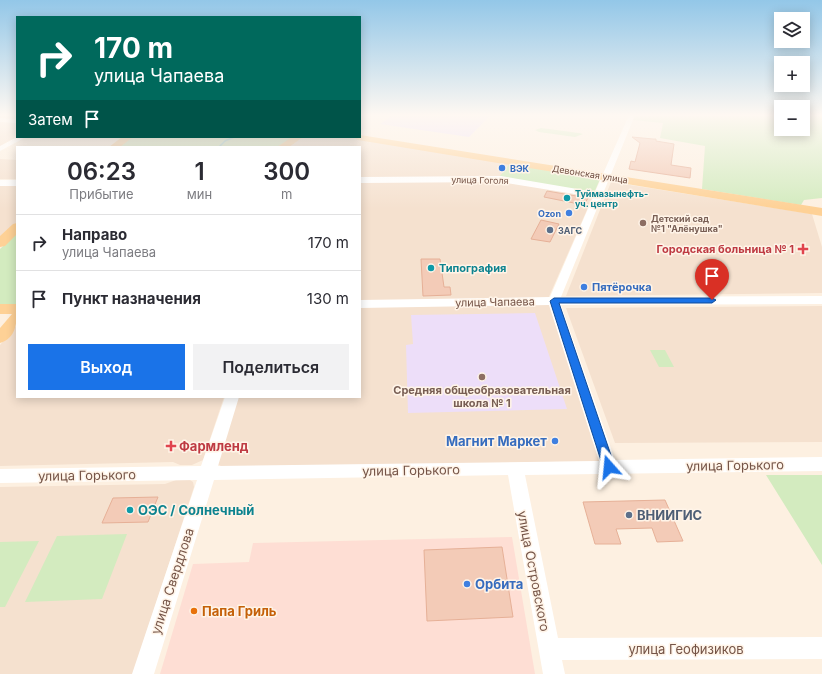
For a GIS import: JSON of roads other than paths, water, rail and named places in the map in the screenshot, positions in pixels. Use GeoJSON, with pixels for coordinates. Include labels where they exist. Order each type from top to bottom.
{"type":"FeatureCollection","features":[{"type":"Feature","properties":{"kind":"main road","name":"Девонская улица"},"geometry":{"type":"LineString","coordinates":[[417,146],[822,212]]}},
{"type":"Feature","properties":{"kind":"main road"},"geometry":{"type":"LineString","coordinates":[[0,242],[16,227]]}},
{"type":"Feature","properties":{"kind":"main road"},"geometry":{"type":"LineString","coordinates":[[0,309],[16,309]]}},
{"type":"Feature","properties":{"kind":"main road"},"geometry":{"type":"LineString","coordinates":[[0,338],[16,318]]}},
{"type":"Feature","properties":{"kind":"street"},"geometry":{"type":"LineString","coordinates":[[609,467],[554,301],[619,146]]}},
{"type":"Feature","properties":{"kind":"street","name":"улица Гоголя"},"geometry":{"type":"LineString","coordinates":[[361,180],[501,179],[598,195]]}},
{"type":"Feature","properties":{"kind":"street"},"geometry":{"type":"LineString","coordinates":[[0,183],[16,183]]}},
{"type":"Feature","properties":{"kind":"street","name":"улица Чапаева"},"geometry":{"type":"LineString","coordinates":[[361,304],[554,301],[822,300]]}},
{"type":"Feature","properties":{"kind":"street","name":"улица Свердлова"},"geometry":{"type":"LineString","coordinates":[[143,674],[232,398]]}},
{"type":"Feature","properties":{"kind":"street","name":"улица Горького"},"geometry":{"type":"LineString","coordinates":[[0,476],[822,464]]}},
{"type":"Feature","properties":{"kind":"street","name":"улица Островского"},"geometry":{"type":"LineString","coordinates":[[515,468],[554,674]]}},
{"type":"Feature","properties":{"kind":"street","name":"улица Геофизиков"},"geometry":{"type":"LineString","coordinates":[[550,649],[822,648]]}},
{"type":"Feature","properties":{"kind":"place","name":"ВЭК"},"geometry":{"type":"Point","coordinates":[502,168]}},
{"type":"Feature","properties":{"kind":"place","name":"Туймазынефть- уч. центр"},"geometry":{"type":"Point","coordinates":[567,198]}},
{"type":"Feature","properties":{"kind":"place","name":"Ozon"},"geometry":{"type":"Point","coordinates":[569,213]}},
{"type":"Feature","properties":{"kind":"place","name":"Детский сад №1 \"Алёнушка\""},"geometry":{"type":"Point","coordinates":[643,223]}},
{"type":"Feature","properties":{"kind":"place","name":"ЗАГС"},"geometry":{"type":"Point","coordinates":[550,230]}},
{"type":"Feature","properties":{"kind":"place","name":"Городская больница № 1"},"geometry":{"type":"Point","coordinates":[803,249]}},
{"type":"Feature","properties":{"kind":"place","name":"Типография"},"geometry":{"type":"Point","coordinates":[431,268]}},
{"type":"Feature","properties":{"kind":"place","name":"Пятёрочка"},"geometry":{"type":"Point","coordinates":[584,287]}},
{"type":"Feature","properties":{"kind":"place","name":"Средняя общеобразовательная школа № 1"},"geometry":{"type":"Point","coordinates":[482,377]}},
{"type":"Feature","properties":{"kind":"place","name":"Магнит Маркет"},"geometry":{"type":"Point","coordinates":[555,441]}},
{"type":"Feature","properties":{"kind":"place","name":"Фармленд"},"geometry":{"type":"Point","coordinates":[171,446]}},
{"type":"Feature","properties":{"kind":"place","name":"ОЭС / Солнечный"},"geometry":{"type":"Point","coordinates":[130,510]}},
{"type":"Feature","properties":{"kind":"place","name":"ВНИИГИС"},"geometry":{"type":"Point","coordinates":[629,515]}},
{"type":"Feature","properties":{"kind":"place","name":"Орбита"},"geometry":{"type":"Point","coordinates":[467,584]}},
{"type":"Feature","properties":{"kind":"place","name":"Папа Гриль"},"geometry":{"type":"Point","coordinates":[194,611]}}]}
